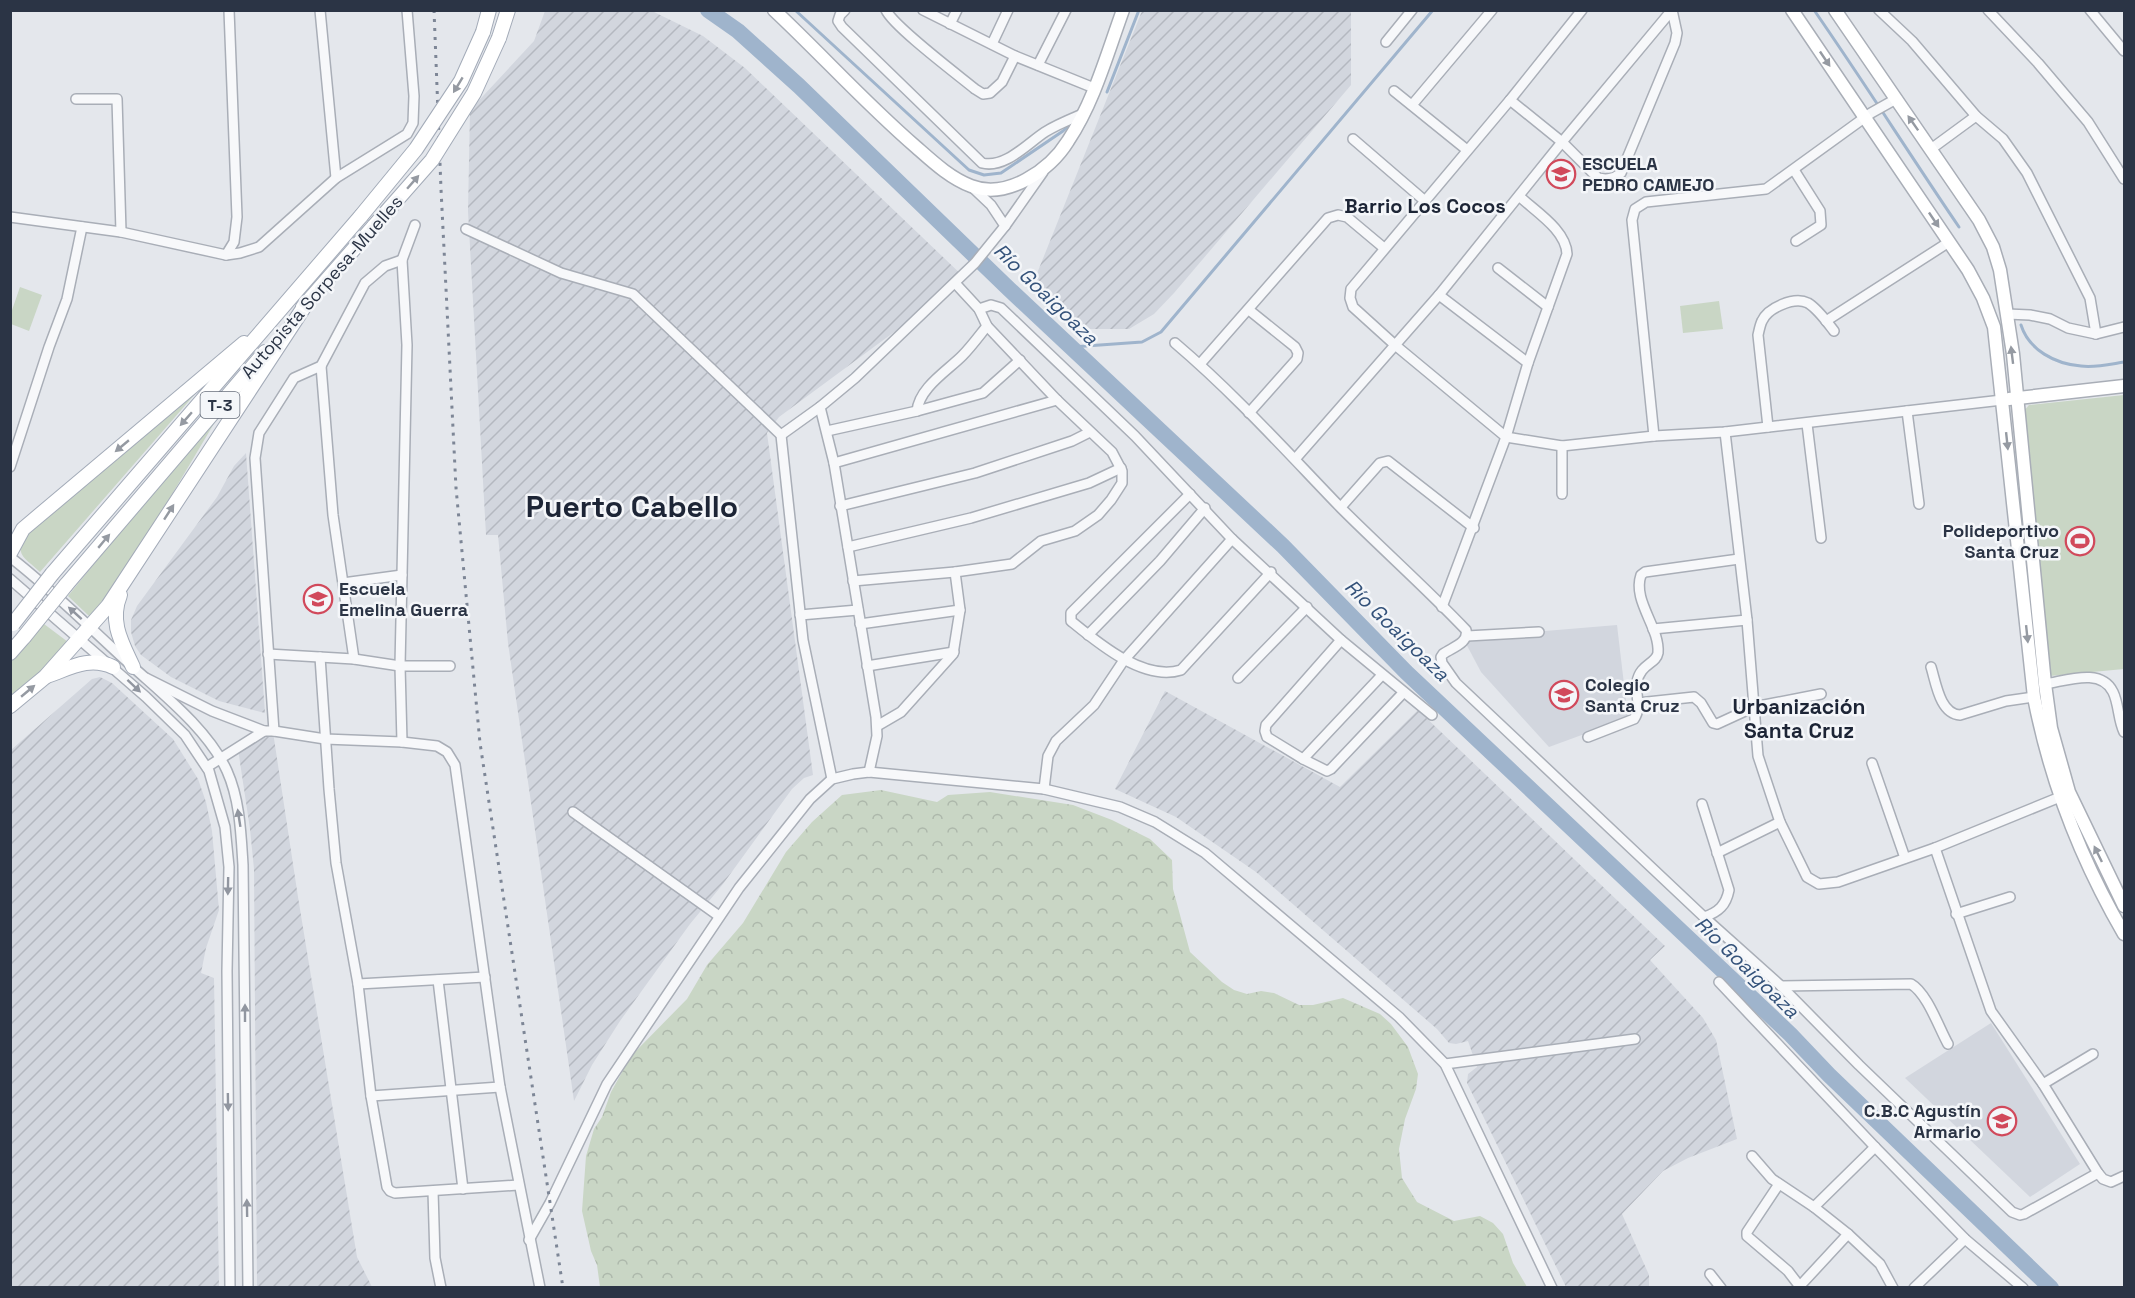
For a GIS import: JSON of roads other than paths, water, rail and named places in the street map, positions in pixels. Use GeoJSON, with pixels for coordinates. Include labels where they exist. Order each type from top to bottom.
{"type":"FeatureCollection","features":[{"type":"Feature","properties":{"kind":"main road","name":"Autopista Sorpesa-Muelles"},"geometry":{"type":"LineString","coordinates":[[12,625],[52,574],[279,313],[403,166],[461,81],[483,32],[489,10]]}},
{"type":"Feature","properties":{"kind":"main road","name":"Autopista Sorpesa-Muelles"},"geometry":{"type":"LineString","coordinates":[[10,653],[308,301],[432,160],[474,93],[499,38],[508,10]]}},
{"type":"Feature","properties":{"kind":"main road"},"geometry":{"type":"LineString","coordinates":[[774,10],[897,131],[949,175],[972,187],[1002,189],[1027,180],[1049,164],[1067,143],[1085,113],[1123,10]]}},
{"type":"Feature","properties":{"kind":"main road"},"geometry":{"type":"LineString","coordinates":[[1792,10],[1868,115],[1968,270],[1983,298],[1994,327],[2034,697],[2042,736],[2106,903],[2124,934]]}},
{"type":"Feature","properties":{"kind":"main road"},"geometry":{"type":"LineString","coordinates":[[1841,13],[1893,101],[1931,148],[1979,220],[1993,247],[2000,270],[2018,398],[2051,728],[2065,795],[2124,904]]}},
{"type":"Feature","properties":{"kind":"main road"},"geometry":{"type":"LineString","coordinates":[[10,706],[45,677],[108,606],[308,301]]}},
{"type":"Feature","properties":{"kind":"main road"},"geometry":{"type":"LineString","coordinates":[[10,555],[17,530],[279,313]]}},
{"type":"Feature","properties":{"kind":"main road"},"geometry":{"type":"LineString","coordinates":[[2002,400],[2124,386]]}},
{"type":"Feature","properties":{"kind":"main road"},"geometry":{"type":"LineString","coordinates":[[126,579],[115,607],[115,620],[118,636],[133,667]]}},
{"type":"Feature","properties":{"kind":"main road"},"geometry":{"type":"LineString","coordinates":[[45,677],[81,664],[100,661],[113,667]]}},
{"type":"Feature","properties":{"kind":"street"},"geometry":{"type":"LineString","coordinates":[[226,255],[234,242],[237,217],[229,10]]}},
{"type":"Feature","properties":{"kind":"street"},"geometry":{"type":"LineString","coordinates":[[320,10],[336,178]]}},
{"type":"Feature","properties":{"kind":"street"},"geometry":{"type":"LineString","coordinates":[[10,217],[121,232],[226,255],[259,247],[336,178],[407,134],[413,123],[414,96],[406,10]]}},
{"type":"Feature","properties":{"kind":"street"},"geometry":{"type":"LineString","coordinates":[[845,10],[838,21],[842,27],[982,163],[988,165],[1002,161],[1047,131],[1085,113]]}},
{"type":"Feature","properties":{"kind":"street"},"geometry":{"type":"LineString","coordinates":[[886,10],[889,17],[983,94],[990,93],[1002,82],[1016,56]]}},
{"type":"Feature","properties":{"kind":"street"},"geometry":{"type":"LineString","coordinates":[[923,10],[1016,56],[1094,88]]}},
{"type":"Feature","properties":{"kind":"street"},"geometry":{"type":"LineString","coordinates":[[950,24],[957,10]]}},
{"type":"Feature","properties":{"kind":"street"},"geometry":{"type":"LineString","coordinates":[[992,44],[1008,10]]}},
{"type":"Feature","properties":{"kind":"street"},"geometry":{"type":"LineString","coordinates":[[1038,65],[1066,10]]}},
{"type":"Feature","properties":{"kind":"street"},"geometry":{"type":"LineString","coordinates":[[1412,105],[1492,10]]}},
{"type":"Feature","properties":{"kind":"street"},"geometry":{"type":"LineString","coordinates":[[1582,10],[1510,100],[1383,248],[1351,289],[1350,298],[1353,307],[1506,437],[1562,446],[1807,424],[2002,400]]}},
{"type":"Feature","properties":{"kind":"street"},"geometry":{"type":"LineString","coordinates":[[1296,458],[1439,295],[1562,142],[1672,10],[1677,33],[1675,43],[1621,174],[1609,179],[1598,178],[1562,142],[1510,100]]}},
{"type":"Feature","properties":{"kind":"street"},"geometry":{"type":"LineString","coordinates":[[1879,10],[1912,41],[1976,116],[2003,139],[2027,173],[2090,298],[2096,334]]}},
{"type":"Feature","properties":{"kind":"street"},"geometry":{"type":"LineString","coordinates":[[1988,10],[2038,63],[2088,122],[2124,179]]}},
{"type":"Feature","properties":{"kind":"street"},"geometry":{"type":"LineString","coordinates":[[1386,42],[1411,11]]}},
{"type":"Feature","properties":{"kind":"street"},"geometry":{"type":"LineString","coordinates":[[2095,12],[2124,51]]}},
{"type":"Feature","properties":{"kind":"street"},"geometry":{"type":"LineString","coordinates":[[1394,91],[1467,150]]}},
{"type":"Feature","properties":{"kind":"street"},"geometry":{"type":"LineString","coordinates":[[76,99],[117,99],[121,232]]}},
{"type":"Feature","properties":{"kind":"street"},"geometry":{"type":"LineString","coordinates":[[1654,436],[1632,220],[1635,208],[1646,202],[1766,189],[1868,115],[1893,101]]}},
{"type":"Feature","properties":{"kind":"street"},"geometry":{"type":"LineString","coordinates":[[1931,148],[1976,116]]}},
{"type":"Feature","properties":{"kind":"street"},"geometry":{"type":"LineString","coordinates":[[1353,139],[1425,201]]}},
{"type":"Feature","properties":{"kind":"street"},"geometry":{"type":"LineString","coordinates":[[781,435],[855,378],[975,263],[1005,226],[1049,164]]}},
{"type":"Feature","properties":{"kind":"street"},"geometry":{"type":"LineString","coordinates":[[1794,170],[1820,211],[1822,219],[1821,225],[1796,241]]}},
{"type":"Feature","properties":{"kind":"street"},"geometry":{"type":"LineString","coordinates":[[972,187],[991,206],[1005,226]]}},
{"type":"Feature","properties":{"kind":"street"},"geometry":{"type":"LineString","coordinates":[[1442,607],[1474,528],[1506,437],[1528,363],[1567,254],[1562,236],[1520,196]]}},
{"type":"Feature","properties":{"kind":"street"},"geometry":{"type":"LineString","coordinates":[[1200,364],[1328,218],[1338,215],[1347,217],[1383,248]]}},
{"type":"Feature","properties":{"kind":"street"},"geometry":{"type":"LineString","coordinates":[[402,742],[400,666],[407,345],[402,260],[415,225]]}},
{"type":"Feature","properties":{"kind":"street"},"geometry":{"type":"LineString","coordinates":[[10,467],[67,299],[82,227]]}},
{"type":"Feature","properties":{"kind":"street"},"geometry":{"type":"LineString","coordinates":[[466,229],[561,273],[633,294],[781,435],[803,640],[832,779]]}},
{"type":"Feature","properties":{"kind":"street"},"geometry":{"type":"LineString","coordinates":[[1827,321],[1949,242]]}},
{"type":"Feature","properties":{"kind":"street"},"geometry":{"type":"LineString","coordinates":[[354,659],[333,515],[321,366],[365,283],[385,266],[402,260]]}},
{"type":"Feature","properties":{"kind":"street"},"geometry":{"type":"LineString","coordinates":[[1498,268],[1548,306]]}},
{"type":"Feature","properties":{"kind":"street"},"geometry":{"type":"LineString","coordinates":[[854,581],[955,572],[1012,564],[1045,539],[1070,533],[1079,528],[1111,501],[1122,483],[1121,468],[1112,452],[1057,400],[987,326],[979,309],[955,282]]}},
{"type":"Feature","properties":{"kind":"street"},"geometry":{"type":"LineString","coordinates":[[1439,295],[1528,363]]}},
{"type":"Feature","properties":{"kind":"street"},"geometry":{"type":"LineString","coordinates":[[1768,428],[1758,335],[1762,320],[1771,311],[1791,301],[1806,302],[1827,321],[1834,331]]}},
{"type":"Feature","properties":{"kind":"street"},"geometry":{"type":"LineString","coordinates":[[979,309],[991,305],[1001,308],[1135,436],[1232,539],[1271,572],[1341,640],[1432,715]]}},
{"type":"Feature","properties":{"kind":"street"},"geometry":{"type":"LineString","coordinates":[[1249,310],[1295,347],[1298,353],[1298,359],[1249,413]]}},
{"type":"Feature","properties":{"kind":"street"},"geometry":{"type":"LineString","coordinates":[[2007,314],[2050,319],[2068,328],[2096,334],[2124,327]]}},
{"type":"Feature","properties":{"kind":"street"},"geometry":{"type":"LineString","coordinates":[[917,411],[921,398],[963,355],[987,326]]}},
{"type":"Feature","properties":{"kind":"street"},"geometry":{"type":"LineString","coordinates":[[1175,343],[1200,364],[1296,458],[1341,507],[1464,628],[1467,636]]}},
{"type":"Feature","properties":{"kind":"street"},"geometry":{"type":"LineString","coordinates":[[827,431],[917,411],[983,393],[1020,360]]}},
{"type":"Feature","properties":{"kind":"street"},"geometry":{"type":"LineString","coordinates":[[269,731],[268,654],[255,458],[259,433],[294,378],[321,366]]}},
{"type":"Feature","properties":{"kind":"street"},"geometry":{"type":"LineString","coordinates":[[834,463],[1057,400]]}},
{"type":"Feature","properties":{"kind":"street"},"geometry":{"type":"LineString","coordinates":[[820,407],[834,463],[877,726],[869,772]]}},
{"type":"Feature","properties":{"kind":"street"},"geometry":{"type":"LineString","coordinates":[[1907,411],[1919,504]]}},
{"type":"Feature","properties":{"kind":"street"},"geometry":{"type":"LineString","coordinates":[[1807,424],[1821,538]]}},
{"type":"Feature","properties":{"kind":"street"},"geometry":{"type":"LineString","coordinates":[[840,506],[975,472],[1072,441],[1090,432]]}},
{"type":"Feature","properties":{"kind":"street"},"geometry":{"type":"LineString","coordinates":[[1725,432],[1747,620],[1758,756],[1780,822],[1807,877],[1819,884],[1838,882],[1935,848],[2065,795]]}},
{"type":"Feature","properties":{"kind":"street"},"geometry":{"type":"LineString","coordinates":[[1562,446],[1562,494]]}},
{"type":"Feature","properties":{"kind":"street"},"geometry":{"type":"LineString","coordinates":[[1341,507],[1380,463],[1388,461],[1474,528]]}},
{"type":"Feature","properties":{"kind":"street"},"geometry":{"type":"LineString","coordinates":[[848,547],[971,518],[1089,483],[1121,468]]}},
{"type":"Feature","properties":{"kind":"street"},"geometry":{"type":"LineString","coordinates":[[1190,494],[1071,613],[1071,621],[1124,660],[1162,673],[1181,670],[1271,572]]}},
{"type":"Feature","properties":{"kind":"street"},"geometry":{"type":"LineString","coordinates":[[1088,635],[1160,561],[1205,508]]}},
{"type":"Feature","properties":{"kind":"street"},"geometry":{"type":"LineString","coordinates":[[1044,789],[1048,756],[1056,741],[1094,705],[1124,660],[1232,539]]}},
{"type":"Feature","properties":{"kind":"street"},"geometry":{"type":"LineString","coordinates":[[10,555],[146,678],[195,727],[228,773],[239,816],[243,865],[248,1287]]}},
{"type":"Feature","properties":{"kind":"street"},"geometry":{"type":"LineString","coordinates":[[1588,737],[1631,721],[1638,713],[1636,686],[1639,673],[1658,655],[1656,640],[1640,588],[1639,579],[1642,574],[1739,559]]}},
{"type":"Feature","properties":{"kind":"street"},"geometry":{"type":"LineString","coordinates":[[877,726],[901,712],[954,652],[960,610],[955,572]]}},
{"type":"Feature","properties":{"kind":"street"},"geometry":{"type":"LineString","coordinates":[[343,583],[402,575]]}},
{"type":"Feature","properties":{"kind":"street"},"geometry":{"type":"LineString","coordinates":[[10,579],[113,667],[185,735],[207,767],[225,827],[229,867],[227,955],[230,1287]]}},
{"type":"Feature","properties":{"kind":"street"},"geometry":{"type":"LineString","coordinates":[[1238,678],[1306,607]]}},
{"type":"Feature","properties":{"kind":"street"},"geometry":{"type":"LineString","coordinates":[[800,615],[858,610]]}},
{"type":"Feature","properties":{"kind":"street"},"geometry":{"type":"LineString","coordinates":[[860,624],[960,610]]}},
{"type":"Feature","properties":{"kind":"street"},"geometry":{"type":"LineString","coordinates":[[1653,629],[1747,620]]}},
{"type":"Feature","properties":{"kind":"street"},"geometry":{"type":"LineString","coordinates":[[1467,636],[1539,632]]}},
{"type":"Feature","properties":{"kind":"street"},"geometry":{"type":"LineString","coordinates":[[1467,636],[1465,640],[1441,657],[1441,661],[1456,683],[1704,917],[1781,986],[1859,1065],[2012,1212],[2024,1214],[2098,1173]]}},
{"type":"Feature","properties":{"kind":"street"},"geometry":{"type":"LineString","coordinates":[[1341,640],[1266,725],[1267,737],[1322,770],[1331,769],[1403,693]]}},
{"type":"Feature","properties":{"kind":"street"},"geometry":{"type":"LineString","coordinates":[[867,666],[954,652]]}},
{"type":"Feature","properties":{"kind":"street"},"geometry":{"type":"LineString","coordinates":[[268,654],[354,659],[400,666],[450,666]]}},
{"type":"Feature","properties":{"kind":"street"},"geometry":{"type":"LineString","coordinates":[[320,657],[336,863],[358,984],[372,1096],[387,1187],[395,1193],[518,1185]]}},
{"type":"Feature","properties":{"kind":"street"},"geometry":{"type":"LineString","coordinates":[[1931,667],[1946,708],[1954,714],[1959,715],[2006,701],[2034,697]]}},
{"type":"Feature","properties":{"kind":"street"},"geometry":{"type":"LineString","coordinates":[[1303,759],[1382,675]]}},
{"type":"Feature","properties":{"kind":"street"},"geometry":{"type":"LineString","coordinates":[[2045,684],[2093,677],[2103,679],[2113,691],[2124,732]]}},
{"type":"Feature","properties":{"kind":"street"},"geometry":{"type":"LineString","coordinates":[[146,678],[212,711],[269,731],[325,739],[402,742],[437,747],[447,752],[455,765],[500,1087],[540,1287]]}},
{"type":"Feature","properties":{"kind":"street"},"geometry":{"type":"LineString","coordinates":[[1638,703],[1694,697],[1701,703],[1711,720],[1717,724],[1754,707],[1821,694]]}},
{"type":"Feature","properties":{"kind":"street"},"geometry":{"type":"LineString","coordinates":[[207,767],[269,731]]}},
{"type":"Feature","properties":{"kind":"street"},"geometry":{"type":"LineString","coordinates":[[1872,764],[1905,858]]}},
{"type":"Feature","properties":{"kind":"street"},"geometry":{"type":"LineString","coordinates":[[529,1240],[550,1203],[607,1084],[696,955],[719,916],[810,799],[832,779],[869,772],[1044,789],[1120,807],[1155,822],[1205,853],[1399,1017],[1445,1064],[1552,1287]]}},
{"type":"Feature","properties":{"kind":"street"},"geometry":{"type":"LineString","coordinates":[[1702,804],[1729,890],[1728,899],[1716,913],[1704,917]]}},
{"type":"Feature","properties":{"kind":"street"},"geometry":{"type":"LineString","coordinates":[[573,812],[719,916]]}},
{"type":"Feature","properties":{"kind":"street"},"geometry":{"type":"LineString","coordinates":[[1717,853],[1780,822]]}},
{"type":"Feature","properties":{"kind":"street"},"geometry":{"type":"LineString","coordinates":[[1935,848],[1991,1011],[2043,1084],[2098,1173],[2103,1179],[2111,1182],[2124,1176]]}},
{"type":"Feature","properties":{"kind":"street"},"geometry":{"type":"LineString","coordinates":[[1956,914],[2010,897]]}},
{"type":"Feature","properties":{"kind":"street"},"geometry":{"type":"LineString","coordinates":[[227,955],[245,954]]}},
{"type":"Feature","properties":{"kind":"street"},"geometry":{"type":"LineString","coordinates":[[358,984],[485,977]]}},
{"type":"Feature","properties":{"kind":"street"},"geometry":{"type":"LineString","coordinates":[[438,980],[462,1189]]}},
{"type":"Feature","properties":{"kind":"street"},"geometry":{"type":"LineString","coordinates":[[1719,982],[1965,1239],[2023,1287]]}},
{"type":"Feature","properties":{"kind":"street"},"geometry":{"type":"LineString","coordinates":[[1781,986],[1911,984],[1924,998],[1948,1044]]}},
{"type":"Feature","properties":{"kind":"street"},"geometry":{"type":"LineString","coordinates":[[1445,1064],[1635,1039]]}},
{"type":"Feature","properties":{"kind":"street"},"geometry":{"type":"LineString","coordinates":[[2043,1084],[2092,1054]]}},
{"type":"Feature","properties":{"kind":"street"},"geometry":{"type":"LineString","coordinates":[[228,1067],[245,1065]]}},
{"type":"Feature","properties":{"kind":"street"},"geometry":{"type":"LineString","coordinates":[[372,1096],[500,1087]]}},
{"type":"Feature","properties":{"kind":"street"},"geometry":{"type":"LineString","coordinates":[[1814,1207],[1875,1147]]}},
{"type":"Feature","properties":{"kind":"street"},"geometry":{"type":"LineString","coordinates":[[1752,1156],[1779,1184],[1814,1207],[1848,1234],[1880,1264],[1893,1287]]}},
{"type":"Feature","properties":{"kind":"street"},"geometry":{"type":"LineString","coordinates":[[1779,1184],[1747,1232],[1747,1236],[1788,1271],[1800,1287],[1848,1234]]}},
{"type":"Feature","properties":{"kind":"street"},"geometry":{"type":"LineString","coordinates":[[433,1191],[435,1258],[441,1287]]}},
{"type":"Feature","properties":{"kind":"street"},"geometry":{"type":"LineString","coordinates":[[230,1229],[247,1228]]}},
{"type":"Feature","properties":{"kind":"street"},"geometry":{"type":"LineString","coordinates":[[1914,1287],[1965,1239]]}},
{"type":"Feature","properties":{"kind":"street"},"geometry":{"type":"LineString","coordinates":[[230,1262],[248,1262]]}},
{"type":"Feature","properties":{"kind":"street"},"geometry":{"type":"LineString","coordinates":[[1710,1274],[1721,1287]]}},
{"type":"Feature","properties":{"kind":"waterway","name":"Río Goaigoaza"},"geometry":{"type":"LineString","coordinates":[[708,10],[738,31],[799,86],[1009,289],[1283,546],[1406,672],[1790,1034],[1829,1075],[2051,1288]]}},
{"type":"Feature","properties":{"kind":"waterway"},"geometry":{"type":"LineString","coordinates":[[795,10],[969,170],[984,175],[1001,173],[1074,121]]}},
{"type":"Feature","properties":{"kind":"waterway"},"geometry":{"type":"LineString","coordinates":[[1107,92],[1139,10]]}},
{"type":"Feature","properties":{"kind":"waterway"},"geometry":{"type":"LineString","coordinates":[[1072,347],[1142,342],[1161,332],[1433,10]]}},
{"type":"Feature","properties":{"kind":"waterway"},"geometry":{"type":"LineString","coordinates":[[1814,10],[1959,227]]}},
{"type":"Feature","properties":{"kind":"waterway"},"geometry":{"type":"LineString","coordinates":[[2021,325],[2030,342],[2053,359],[2071,365],[2086,366],[2124,362]]}},
{"type":"Feature","properties":{"kind":"railway"},"geometry":{"type":"LineString","coordinates":[[434,10],[456,488],[480,743],[563,1288]]}},
{"type":"Feature","properties":{"kind":"place","name":"ESCUELA PEDRO CAMEJO"},"geometry":{"type":"Point","coordinates":[1561,174]}},
{"type":"Feature","properties":{"kind":"place","name":"Polideportivo Santa Cruz"},"geometry":{"type":"Point","coordinates":[2080,541]}},
{"type":"Feature","properties":{"kind":"place","name":"Escuela Emelina Guerra"},"geometry":{"type":"Point","coordinates":[318,599]}},
{"type":"Feature","properties":{"kind":"place","name":"Colegio Santa Cruz"},"geometry":{"type":"Point","coordinates":[1564,695]}},
{"type":"Feature","properties":{"kind":"place","name":"C.B.C Agustín Armario"},"geometry":{"type":"Point","coordinates":[2002,1121]}},
{"type":"Feature","properties":{"kind":"district","name":"Barrio Los Cocos"},"geometry":{"type":"Point","coordinates":[1425,206]}},
{"type":"Feature","properties":{"kind":"district","name":"Puerto Cabello"},"geometry":{"type":"Point","coordinates":[632,507]}},
{"type":"Feature","properties":{"kind":"district","name":"Urbanización Santa Cruz"},"geometry":{"type":"Point","coordinates":[1799,719]}}]}
